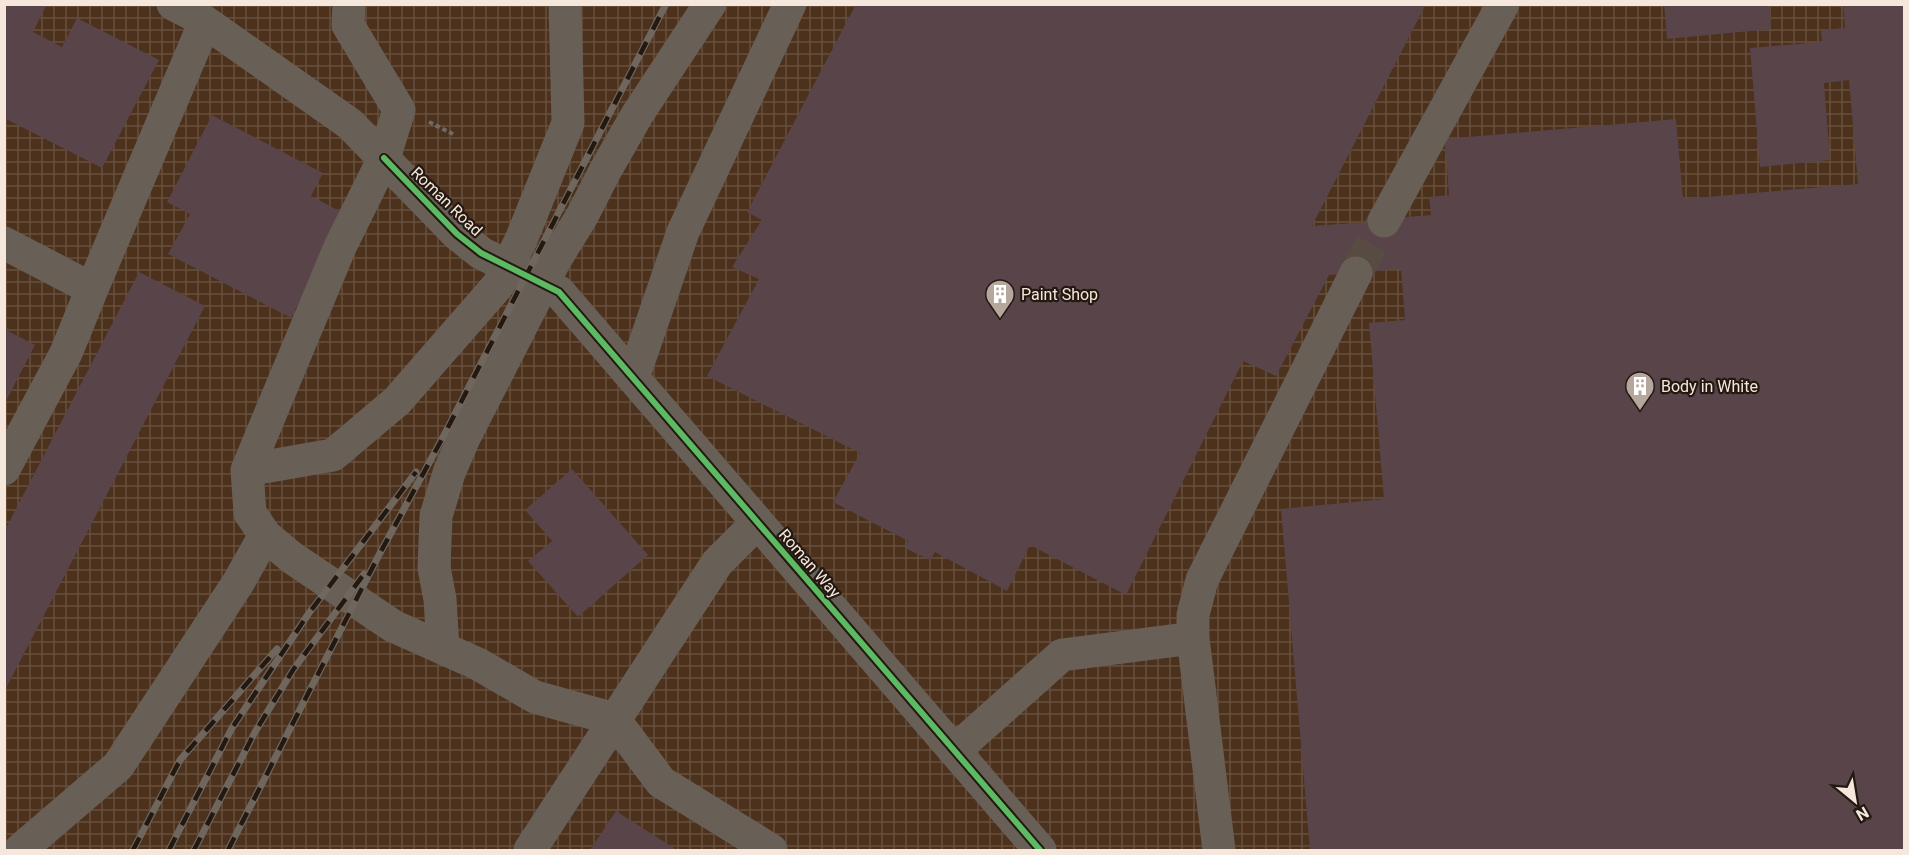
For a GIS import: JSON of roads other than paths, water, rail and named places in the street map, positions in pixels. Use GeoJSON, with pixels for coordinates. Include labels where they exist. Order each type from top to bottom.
{"type":"FeatureCollection","features":[{"type":"Feature","properties":{"kind":"street","name":"Roman Road"},"geometry":{"type":"LineString","coordinates":[[173,4],[205,22],[350,124],[457,234],[546,297]]}},
{"type":"Feature","properties":{"kind":"street"},"geometry":{"type":"LineString","coordinates":[[349,4],[348,25],[399,110],[384,158],[340,247],[247,470],[250,513],[265,535],[291,558],[393,626],[478,664],[535,697],[614,719],[661,782],[771,850]]}},
{"type":"Feature","properties":{"kind":"street"},"geometry":{"type":"LineString","coordinates":[[247,470],[333,455],[397,401],[499,284],[521,240],[568,123],[566,4]]}},
{"type":"Feature","properties":{"kind":"street"},"geometry":{"type":"LineString","coordinates":[[443,648],[440,599],[434,567],[436,516],[449,473],[464,440],[546,297],[555,260],[582,216],[604,171],[637,115],[710,4]]}},
{"type":"Feature","properties":{"kind":"street"},"geometry":{"type":"LineString","coordinates":[[633,378],[683,232],[790,4]]}},
{"type":"Feature","properties":{"kind":"street"},"geometry":{"type":"LineString","coordinates":[[1384,221],[1503,4]]}},
{"type":"Feature","properties":{"kind":"street"},"geometry":{"type":"LineString","coordinates":[[4,469],[66,353],[205,22]]}},
{"type":"Feature","properties":{"kind":"street"},"geometry":{"type":"LineString","coordinates":[[4,243],[92,289]]}},
{"type":"Feature","properties":{"kind":"street"},"geometry":{"type":"LineString","coordinates":[[1219,850],[1192,638],[1193,615],[1202,580],[1356,273]]}},
{"type":"Feature","properties":{"kind":"street","name":"Roman Way"},"geometry":{"type":"LineString","coordinates":[[546,297],[633,378],[1040,850]]}},
{"type":"Feature","properties":{"kind":"street"},"geometry":{"type":"LineString","coordinates":[[530,850],[717,563],[757,523]]}},
{"type":"Feature","properties":{"kind":"street"},"geometry":{"type":"LineString","coordinates":[[20,850],[118,766],[238,583],[265,535]]}},
{"type":"Feature","properties":{"kind":"street"},"geometry":{"type":"LineString","coordinates":[[954,752],[1062,655],[1192,638]]}},
{"type":"Feature","properties":{"kind":"tunnel"},"geometry":{"type":"LineString","coordinates":[[1356,273],[1384,221]]}},
{"type":"Feature","properties":{"kind":"railway"},"geometry":{"type":"LineString","coordinates":[[228,850],[666,4]]}},
{"type":"Feature","properties":{"kind":"railway"},"geometry":{"type":"LineString","coordinates":[[169,850],[232,728],[309,613],[416,472]]}},
{"type":"Feature","properties":{"kind":"railway"},"geometry":{"type":"LineString","coordinates":[[194,850],[255,732],[293,670],[364,574]]}},
{"type":"Feature","properties":{"kind":"railway"},"geometry":{"type":"LineString","coordinates":[[133,850],[180,760],[277,649]]}},
{"type":"Feature","properties":{"kind":"place","name":"Paint Shop"},"geometry":{"type":"Point","coordinates":[1000,320]}},
{"type":"Feature","properties":{"kind":"place","name":"Body in White"},"geometry":{"type":"Point","coordinates":[1640,412]}}]}
